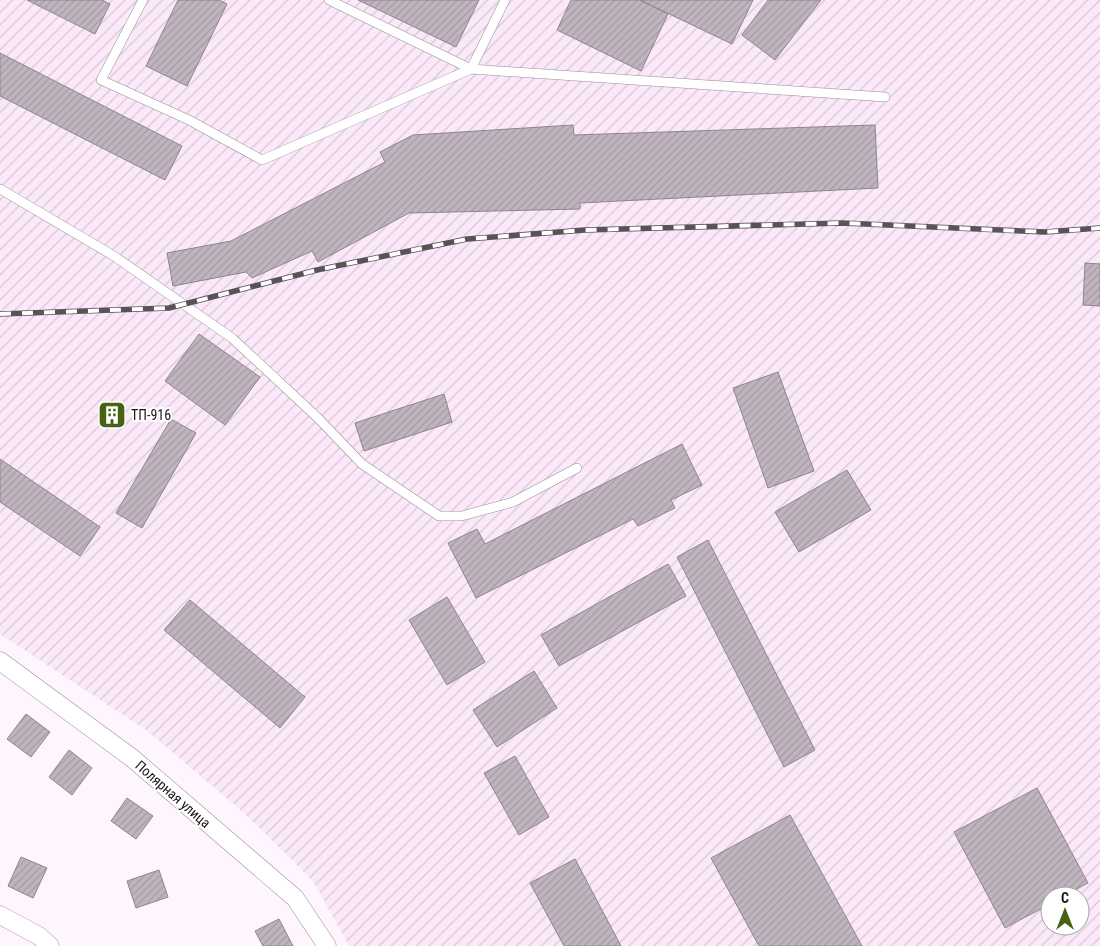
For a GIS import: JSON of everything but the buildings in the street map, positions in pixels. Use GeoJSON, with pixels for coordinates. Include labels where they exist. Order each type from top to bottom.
{"type":"FeatureCollection","features":[{"type":"Feature","properties":{"kind":"street","name":"Полярная улица"},"geometry":{"type":"LineString","coordinates":[[0,661],[132,758],[295,898],[327,946]]}},
{"type":"Feature","properties":{"kind":"street"},"geometry":{"type":"LineString","coordinates":[[0,915],[39,936],[50,946]]}},
{"type":"Feature","properties":{"kind":"lane"},"geometry":{"type":"LineString","coordinates":[[143,0],[100,80],[189,120],[262,160],[471,69],[505,0]]}},
{"type":"Feature","properties":{"kind":"lane"},"geometry":{"type":"LineString","coordinates":[[329,0],[471,69],[884,97]]}},
{"type":"Feature","properties":{"kind":"lane"},"geometry":{"type":"LineString","coordinates":[[0,188],[114,256],[232,338],[318,418],[362,464],[440,516],[462,516],[513,502],[577,468]]}},
{"type":"Feature","properties":{"kind":"shaded area"},"geometry":{"type":"Polygon","coordinates":[[[0,0],[1100,0],[1100,946],[349,946],[313,881],[244,813],[146,730],[0,634],[0,0]]]}},
{"type":"Feature","properties":{"kind":"railway"},"geometry":{"type":"LineString","coordinates":[[0,314],[169,308],[317,270],[467,239],[585,230],[842,223],[1045,232],[1100,228]]}},
{"type":"Feature","properties":{"kind":"place","name":"ТП-916"},"geometry":{"type":"Point","coordinates":[112,415]}}]}
